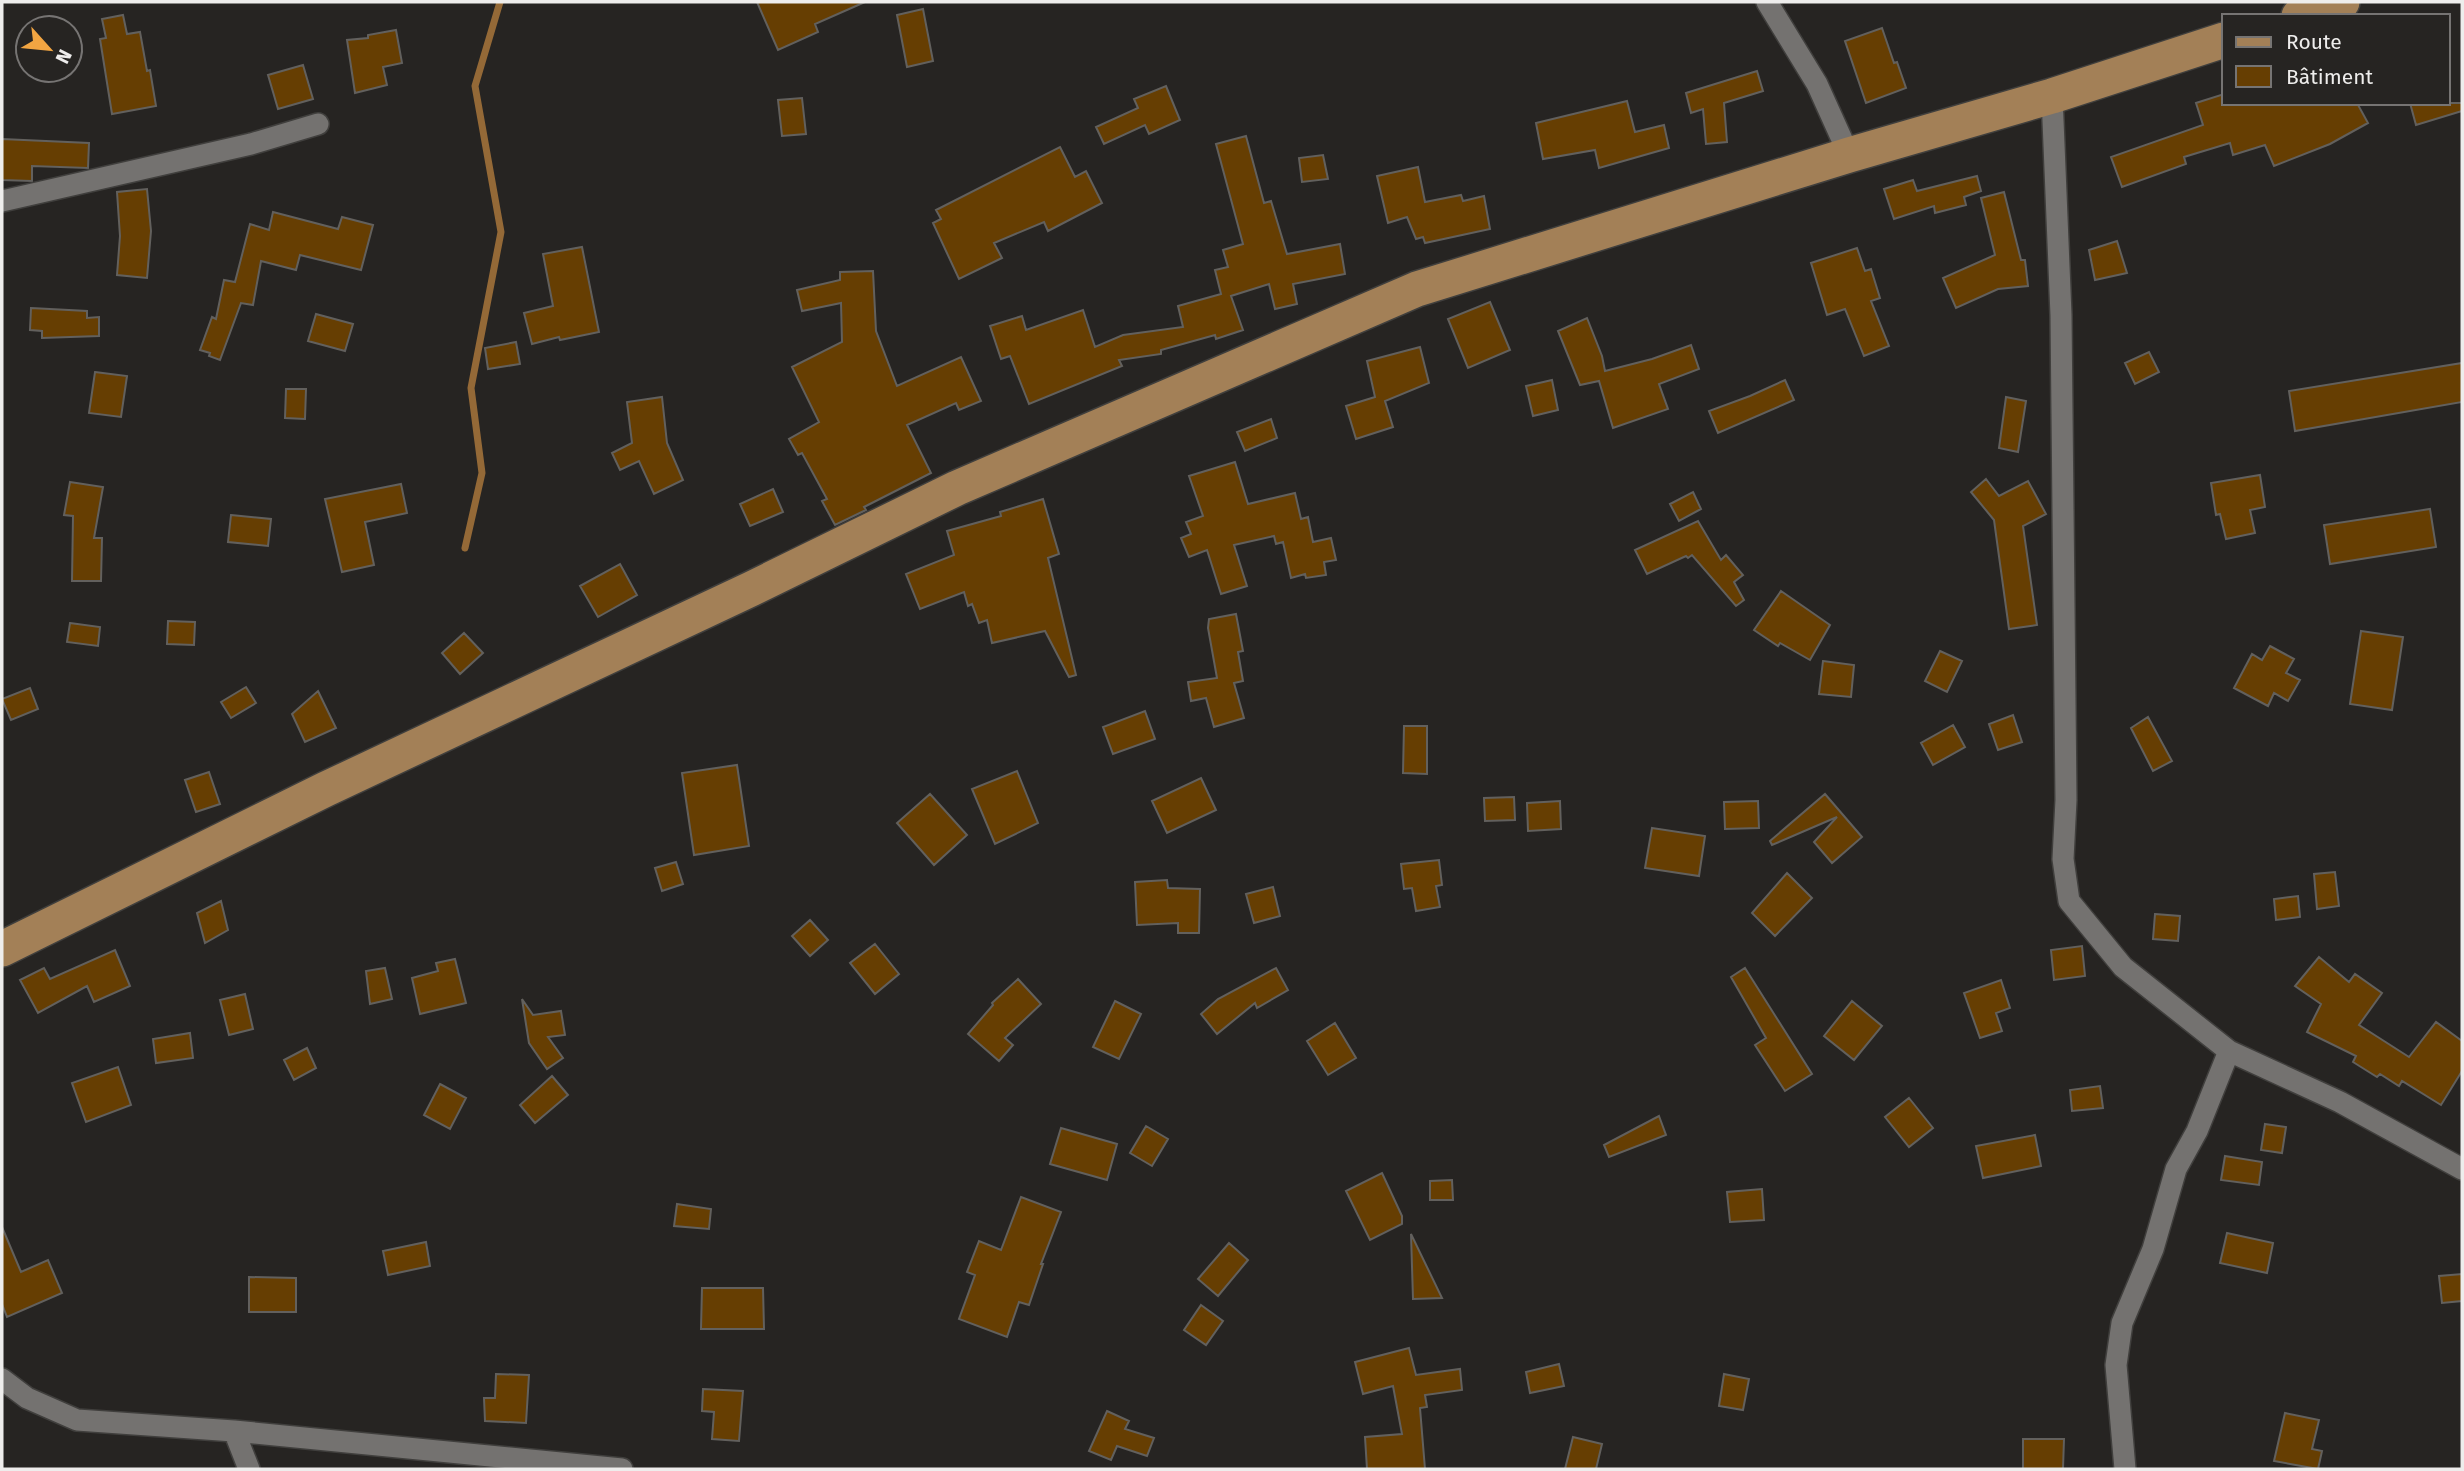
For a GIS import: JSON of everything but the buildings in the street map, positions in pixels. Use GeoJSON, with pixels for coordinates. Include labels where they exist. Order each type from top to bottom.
{"type":"FeatureCollection","features":[{"type":"Feature","properties":{"kind":"main road"},"geometry":{"type":"LineString","coordinates":[[2305,14],[2342,2]]}},
{"type":"Feature","properties":{"kind":"main road"},"geometry":{"type":"LineString","coordinates":[[2,949],[314,795],[957,488],[1405,294],[1849,155],[2052,96],[2222,41]]}},
{"type":"Feature","properties":{"kind":"street"},"geometry":{"type":"LineString","coordinates":[[1767,2],[1817,84],[1849,155]]}},
{"type":"Feature","properties":{"kind":"street"},"geometry":{"type":"LineString","coordinates":[[2052,96],[2061,315],[2066,800],[2063,859],[2069,901],[2123,967],[2229,1051],[2340,1102],[2462,1169]]}},
{"type":"Feature","properties":{"kind":"street"},"geometry":{"type":"LineString","coordinates":[[2,201],[251,144],[318,124]]}},
{"type":"Feature","properties":{"kind":"street"},"geometry":{"type":"LineString","coordinates":[[2125,1469],[2116,1366],[2122,1323],[2153,1250],[2176,1169],[2197,1131],[2229,1051]]}},
{"type":"Feature","properties":{"kind":"street"},"geometry":{"type":"LineString","coordinates":[[2,1379],[27,1398],[77,1420],[234,1431],[622,1469]]}},
{"type":"Feature","properties":{"kind":"street"},"geometry":{"type":"LineString","coordinates":[[234,1431],[249,1469]]}},
{"type":"Feature","properties":{"kind":"waterway"},"geometry":{"type":"LineString","coordinates":[[465,548],[482,473],[471,388],[501,232],[475,86],[500,2]]}}]}
